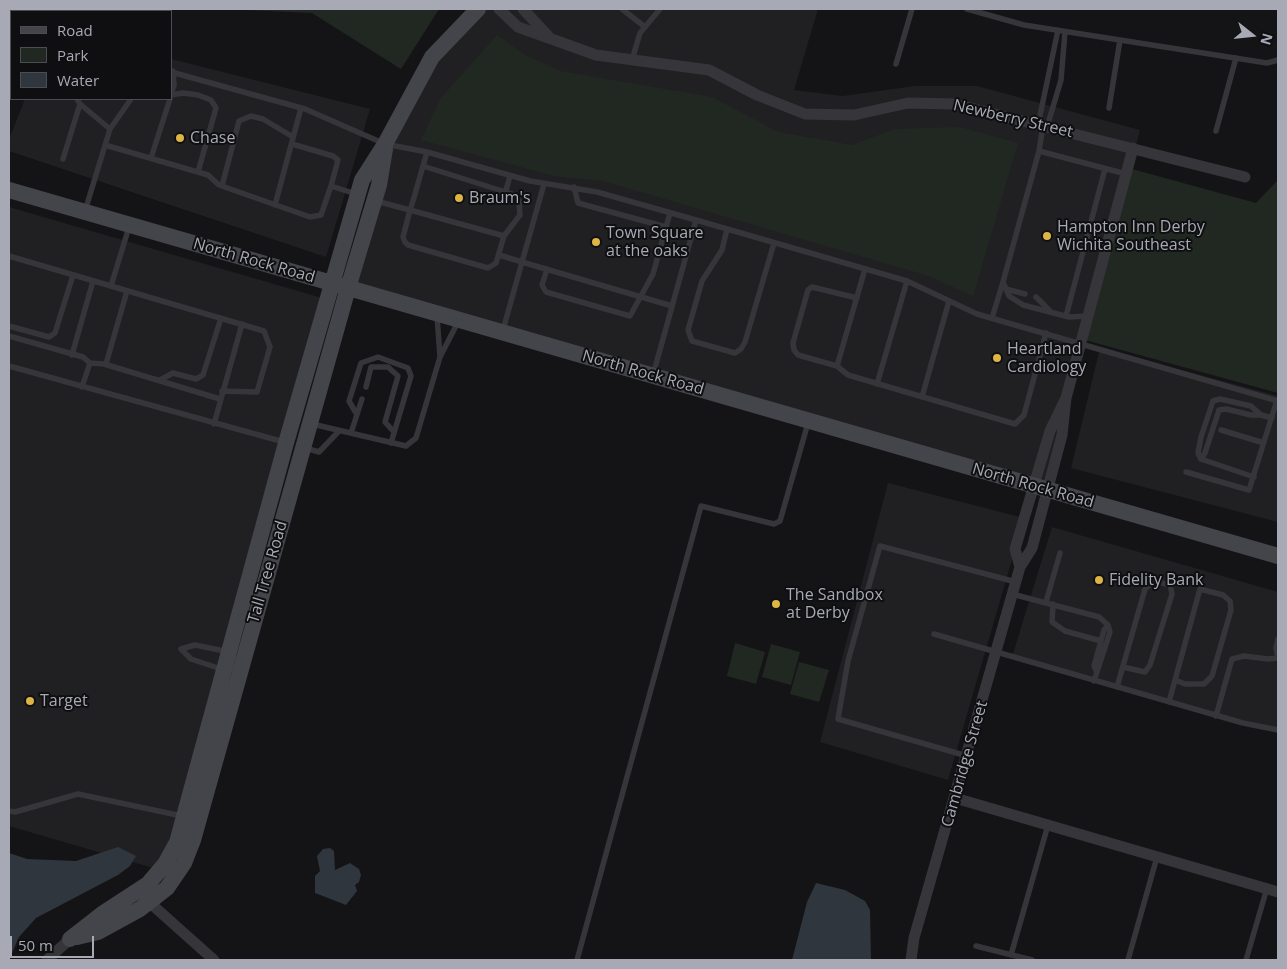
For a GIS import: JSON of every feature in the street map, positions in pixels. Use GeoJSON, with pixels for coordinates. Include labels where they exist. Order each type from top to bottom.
{"type":"FeatureCollection","features":[{"type":"Feature","properties":{"kind":"street","name":"Tall Tree Road"},"geometry":{"type":"LineString","coordinates":[[47,960],[102,914],[148,884],[165,864],[191,818],[241,666],[310,424],[362,180],[385,144],[432,57],[478,9]]}},
{"type":"Feature","properties":{"kind":"street","name":"Newberry Street"},"geometry":{"type":"LineString","coordinates":[[499,9],[518,27],[596,55],[709,70],[757,95],[806,114],[854,115],[908,103],[955,104],[1245,177]]}},
{"type":"Feature","properties":{"kind":"street","name":"Newberry Street"},"geometry":{"type":"LineString","coordinates":[[523,9],[551,38]]}},
{"type":"Feature","properties":{"kind":"street","name":"Tall Tree Road"},"geometry":{"type":"LineString","coordinates":[[70,939],[98,932],[140,909],[167,888],[184,863],[191,818],[224,670],[286,443],[340,286],[380,185],[385,144]]}},
{"type":"Feature","properties":{"kind":"street","name":"Cambridge Street"},"geometry":{"type":"LineString","coordinates":[[1020,567],[1015,549],[1062,434],[1066,398],[1133,148]]}},
{"type":"Feature","properties":{"kind":"street","name":"North Rock Road"},"geometry":{"type":"LineString","coordinates":[[9,190],[1278,556]]}},
{"type":"Feature","properties":{"kind":"street","name":"Cambridge Street"},"geometry":{"type":"LineString","coordinates":[[911,960],[914,938],[997,653],[1012,594],[1020,567],[1032,548],[1040,488]]}},
{"type":"Feature","properties":{"kind":"street"},"geometry":{"type":"LineString","coordinates":[[955,798],[1278,892]]}},
{"type":"Feature","properties":{"kind":"street"},"geometry":{"type":"LineString","coordinates":[[149,902],[214,960]]}},
{"type":"Feature","properties":{"kind":"lane"},"geometry":{"type":"LineString","coordinates":[[622,9],[644,27]]}},
{"type":"Feature","properties":{"kind":"lane"},"geometry":{"type":"LineString","coordinates":[[632,60],[640,33],[660,9]]}},
{"type":"Feature","properties":{"kind":"lane"},"geometry":{"type":"LineString","coordinates":[[896,64],[912,9]]}},
{"type":"Feature","properties":{"kind":"lane"},"geometry":{"type":"LineString","coordinates":[[967,9],[1024,25],[1065,32],[1267,63],[1278,60]]}},
{"type":"Feature","properties":{"kind":"lane"},"geometry":{"type":"LineString","coordinates":[[992,318],[1004,286],[1039,151],[1058,30]]}},
{"type":"Feature","properties":{"kind":"lane"},"geometry":{"type":"LineString","coordinates":[[1043,126],[1060,80],[1065,32]]}},
{"type":"Feature","properties":{"kind":"lane"},"geometry":{"type":"LineString","coordinates":[[1109,108],[1120,40]]}},
{"type":"Feature","properties":{"kind":"lane"},"geometry":{"type":"LineString","coordinates":[[1216,131],[1236,58]]}},
{"type":"Feature","properties":{"kind":"lane"},"geometry":{"type":"LineString","coordinates":[[1052,62],[1062,63]]}},
{"type":"Feature","properties":{"kind":"lane"},"geometry":{"type":"LineString","coordinates":[[172,92],[174,85],[172,72],[301,108],[385,144],[427,152],[544,184],[574,187],[907,281],[949,301],[992,318],[1278,400],[1250,490],[1186,472]]}},
{"type":"Feature","properties":{"kind":"lane"},"geometry":{"type":"LineString","coordinates":[[172,95],[183,93],[198,95],[212,100],[216,108],[198,172]]}},
{"type":"Feature","properties":{"kind":"lane"},"geometry":{"type":"LineString","coordinates":[[84,212],[110,129],[130,100]]}},
{"type":"Feature","properties":{"kind":"lane"},"geometry":{"type":"LineString","coordinates":[[151,158],[170,100]]}},
{"type":"Feature","properties":{"kind":"lane"},"geometry":{"type":"LineString","coordinates":[[63,160],[78,102],[110,129]]}},
{"type":"Feature","properties":{"kind":"lane"},"geometry":{"type":"LineString","coordinates":[[276,205],[301,108]]}},
{"type":"Feature","properties":{"kind":"lane"},"geometry":{"type":"LineString","coordinates":[[222,186],[239,121],[251,116],[263,119],[293,137]]}},
{"type":"Feature","properties":{"kind":"lane"},"geometry":{"type":"LineString","coordinates":[[105,145],[208,175],[222,186],[310,217],[321,215],[338,160],[332,156],[292,144]]}},
{"type":"Feature","properties":{"kind":"lane"},"geometry":{"type":"LineString","coordinates":[[1039,151],[1126,174]]}},
{"type":"Feature","properties":{"kind":"lane"},"geometry":{"type":"LineString","coordinates":[[423,166],[506,190],[515,195],[521,208],[517,221],[504,236],[496,263],[488,268],[408,245],[403,237],[410,210],[427,152]]}},
{"type":"Feature","properties":{"kind":"lane"},"geometry":{"type":"LineString","coordinates":[[1066,316],[1105,169]]}},
{"type":"Feature","properties":{"kind":"lane"},"geometry":{"type":"LineString","coordinates":[[506,190],[510,176]]}},
{"type":"Feature","properties":{"kind":"lane"},"geometry":{"type":"LineString","coordinates":[[502,332],[544,184]]}},
{"type":"Feature","properties":{"kind":"lane"},"geometry":{"type":"LineString","coordinates":[[331,186],[358,195]]}},
{"type":"Feature","properties":{"kind":"lane"},"geometry":{"type":"LineString","coordinates":[[574,187],[578,203],[666,227]]}},
{"type":"Feature","properties":{"kind":"lane"},"geometry":{"type":"LineString","coordinates":[[374,201],[504,236]]}},
{"type":"Feature","properties":{"kind":"lane"},"geometry":{"type":"LineString","coordinates":[[547,269],[542,285],[546,292],[630,316],[653,274],[670,213]]}},
{"type":"Feature","properties":{"kind":"lane"},"geometry":{"type":"LineString","coordinates":[[653,376],[696,220]]}},
{"type":"Feature","properties":{"kind":"lane"},"geometry":{"type":"LineString","coordinates":[[111,286],[130,225]]}},
{"type":"Feature","properties":{"kind":"lane"},"geometry":{"type":"LineString","coordinates":[[727,229],[722,250],[702,281],[688,330],[692,340],[735,353],[741,349],[745,342],[774,243]]}},
{"type":"Feature","properties":{"kind":"lane"},"geometry":{"type":"LineString","coordinates":[[498,255],[672,306]]}},
{"type":"Feature","properties":{"kind":"lane"},"geometry":{"type":"LineString","coordinates":[[9,256],[264,331],[270,347],[257,392],[222,391]]}},
{"type":"Feature","properties":{"kind":"lane"},"geometry":{"type":"LineString","coordinates":[[837,366],[865,269]]}},
{"type":"Feature","properties":{"kind":"lane"},"geometry":{"type":"LineString","coordinates":[[9,326],[48,337],[55,333],[74,275]]}},
{"type":"Feature","properties":{"kind":"lane"},"geometry":{"type":"LineString","coordinates":[[72,354],[93,281]]}},
{"type":"Feature","properties":{"kind":"lane"},"geometry":{"type":"LineString","coordinates":[[877,384],[907,281]]}},
{"type":"Feature","properties":{"kind":"lane"},"geometry":{"type":"LineString","coordinates":[[1004,286],[1025,294]]}},
{"type":"Feature","properties":{"kind":"lane"},"geometry":{"type":"LineString","coordinates":[[1004,286],[1009,296],[1023,305],[1066,316],[1088,316]]}},
{"type":"Feature","properties":{"kind":"lane"},"geometry":{"type":"LineString","coordinates":[[857,298],[812,287],[808,290],[793,343],[794,350],[798,356],[837,366],[848,375],[1014,424],[1024,415],[1046,333]]}},
{"type":"Feature","properties":{"kind":"lane"},"geometry":{"type":"LineString","coordinates":[[106,364],[127,292]]}},
{"type":"Feature","properties":{"kind":"lane"},"geometry":{"type":"LineString","coordinates":[[1036,297],[1050,312]]}},
{"type":"Feature","properties":{"kind":"lane"},"geometry":{"type":"LineString","coordinates":[[922,397],[949,301]]}},
{"type":"Feature","properties":{"kind":"lane"},"geometry":{"type":"LineString","coordinates":[[437,314],[437,338],[440,357]]}},
{"type":"Feature","properties":{"kind":"lane"},"geometry":{"type":"LineString","coordinates":[[160,380],[173,373],[196,379],[203,375],[221,318]]}},
{"type":"Feature","properties":{"kind":"lane"},"geometry":{"type":"LineString","coordinates":[[310,424],[406,446],[416,438],[440,357],[459,320]]}},
{"type":"Feature","properties":{"kind":"lane"},"geometry":{"type":"LineString","coordinates":[[214,424],[242,324]]}},
{"type":"Feature","properties":{"kind":"lane"},"geometry":{"type":"LineString","coordinates":[[9,336],[72,354],[90,363],[106,364],[220,399]]}},
{"type":"Feature","properties":{"kind":"lane"},"geometry":{"type":"LineString","coordinates":[[356,413],[349,402],[361,363],[378,357],[408,368],[411,376],[391,443]]}},
{"type":"Feature","properties":{"kind":"lane"},"geometry":{"type":"LineString","coordinates":[[82,387],[90,363]]}},
{"type":"Feature","properties":{"kind":"lane"},"geometry":{"type":"LineString","coordinates":[[9,366],[319,452],[339,431]]}},
{"type":"Feature","properties":{"kind":"lane"},"geometry":{"type":"LineString","coordinates":[[366,387],[371,367],[388,367],[398,376],[385,422],[394,432]]}},
{"type":"Feature","properties":{"kind":"lane"},"geometry":{"type":"LineString","coordinates":[[1254,477],[1201,459],[1198,453],[1201,437],[1214,401],[1220,398],[1250,406],[1261,414],[1272,418]]}},
{"type":"Feature","properties":{"kind":"lane"},"geometry":{"type":"LineString","coordinates":[[351,433],[362,399]]}},
{"type":"Feature","properties":{"kind":"lane"},"geometry":{"type":"LineString","coordinates":[[1201,459],[1205,454],[1219,410],[1226,409],[1251,416],[1261,414]]}},
{"type":"Feature","properties":{"kind":"lane"},"geometry":{"type":"LineString","coordinates":[[577,960],[701,506],[774,524],[780,521],[809,421]]}},
{"type":"Feature","properties":{"kind":"lane"},"geometry":{"type":"LineString","coordinates":[[1221,430],[1264,443]]}},
{"type":"Feature","properties":{"kind":"lane"},"geometry":{"type":"LineString","coordinates":[[967,756],[838,720],[848,660],[880,546],[1016,582]]}},
{"type":"Feature","properties":{"kind":"lane"},"geometry":{"type":"LineString","coordinates":[[1046,602],[1060,553]]}},
{"type":"Feature","properties":{"kind":"lane"},"geometry":{"type":"LineString","coordinates":[[1117,687],[1144,590],[1154,580],[1170,585],[1172,594],[1150,665],[1145,672],[1123,667]]}},
{"type":"Feature","properties":{"kind":"lane"},"geometry":{"type":"LineString","coordinates":[[1169,702],[1175,680],[1200,589],[1223,595],[1230,601],[1231,610],[1216,669],[1204,684],[1185,684],[1175,680]]}},
{"type":"Feature","properties":{"kind":"lane"},"geometry":{"type":"LineString","coordinates":[[1012,594],[1099,617],[1108,625],[1110,632],[1094,681]]}},
{"type":"Feature","properties":{"kind":"lane"},"geometry":{"type":"LineString","coordinates":[[1053,604],[1052,622],[1066,631],[1101,641]]}},
{"type":"Feature","properties":{"kind":"lane"},"geometry":{"type":"LineString","coordinates":[[1097,672],[1094,666],[1104,630],[1108,625]]}},
{"type":"Feature","properties":{"kind":"lane"},"geometry":{"type":"LineString","coordinates":[[934,634],[1216,716],[1278,730]]}},
{"type":"Feature","properties":{"kind":"lane"},"geometry":{"type":"LineString","coordinates":[[1216,716],[1232,659],[1244,656],[1268,659],[1278,658],[1276,648],[1278,639]]}},
{"type":"Feature","properties":{"kind":"lane"},"geometry":{"type":"LineString","coordinates":[[195,645],[229,652],[241,666],[224,670],[191,659],[181,649],[195,645]]}},
{"type":"Feature","properties":{"kind":"lane"},"geometry":{"type":"LineString","coordinates":[[9,811],[14,812],[78,794],[191,818]]}},
{"type":"Feature","properties":{"kind":"lane"},"geometry":{"type":"LineString","coordinates":[[1011,955],[1048,825]]}},
{"type":"Feature","properties":{"kind":"lane"},"geometry":{"type":"LineString","coordinates":[[1128,960],[1157,857]]}},
{"type":"Feature","properties":{"kind":"lane"},"geometry":{"type":"LineString","coordinates":[[1246,960],[1266,888]]}},
{"type":"Feature","properties":{"kind":"lane"},"geometry":{"type":"LineString","coordinates":[[976,946],[1032,960]]}},
{"type":"Feature","properties":{"kind":"shaded area"},"geometry":{"type":"Polygon","coordinates":[[[480,9],[818,9],[794,90],[843,96],[915,86],[977,86],[1140,130],[1046,490],[348,288],[385,144],[432,57],[480,9]]]}},
{"type":"Feature","properties":{"kind":"shaded area"},"geometry":{"type":"Polygon","coordinates":[[[172,59],[370,109],[326,257],[9,151],[9,139],[25,100],[172,100],[172,59]]]}},
{"type":"Feature","properties":{"kind":"shaded area"},"geometry":{"type":"Polygon","coordinates":[[[9,207],[329,300],[160,870],[9,826],[9,207]]]}},
{"type":"Feature","properties":{"kind":"shaded area"},"geometry":{"type":"Polygon","coordinates":[[[1100,348],[1278,396],[1278,522],[1071,468],[1100,348]]]}},
{"type":"Feature","properties":{"kind":"shaded area"},"geometry":{"type":"Polygon","coordinates":[[[888,483],[1024,518],[948,780],[820,742],[888,483]]]}},
{"type":"Feature","properties":{"kind":"shaded area"},"geometry":{"type":"Polygon","coordinates":[[[1052,527],[1278,592],[1278,730],[1012,657],[1052,527]]]}},
{"type":"Feature","properties":{"kind":"green space"},"geometry":{"type":"Polygon","coordinates":[[[9,9],[64,9],[10,10],[9,67],[9,9]]]}},
{"type":"Feature","properties":{"kind":"green space"},"geometry":{"type":"Polygon","coordinates":[[[225,9],[439,9],[401,69],[312,13],[225,9]]]}},
{"type":"Feature","properties":{"kind":"green space"},"geometry":{"type":"Polygon","coordinates":[[[497,35],[525,55],[560,71],[712,97],[778,132],[852,145],[895,129],[960,127],[1018,143],[973,296],[929,276],[603,181],[554,176],[421,140],[441,98],[497,35]]]}},
{"type":"Feature","properties":{"kind":"green space"},"geometry":{"type":"Polygon","coordinates":[[[1132,169],[1256,203],[1278,180],[1278,393],[1085,340],[1132,169]]]}},
{"type":"Feature","properties":{"kind":"green space"},"geometry":{"type":"Polygon","coordinates":[[[735,643],[765,652],[756,684],[727,676],[735,643]]]}},
{"type":"Feature","properties":{"kind":"green space"},"geometry":{"type":"Polygon","coordinates":[[[771,644],[800,652],[791,685],[762,677],[771,644]]]}},
{"type":"Feature","properties":{"kind":"green space"},"geometry":{"type":"Polygon","coordinates":[[[799,662],[829,670],[819,702],[790,694],[799,662]]]}},
{"type":"Feature","properties":{"kind":"water"},"geometry":{"type":"Polygon","coordinates":[[[118,847],[136,856],[130,866],[118,875],[36,918],[19,937],[9,960],[9,853],[27,859],[76,861],[118,847]]]}},
{"type":"Feature","properties":{"kind":"water"},"geometry":{"type":"Polygon","coordinates":[[[330,848],[334,851],[335,870],[350,863],[359,869],[361,875],[359,882],[355,885],[357,891],[346,905],[315,893],[315,876],[320,871],[317,856],[323,849],[330,848]]]}},
{"type":"Feature","properties":{"kind":"water"},"geometry":{"type":"Polygon","coordinates":[[[816,883],[845,890],[865,901],[870,910],[871,960],[792,960],[807,902],[816,883]]]}},
{"type":"Feature","properties":{"kind":"place","name":"Chase"},"geometry":{"type":"Point","coordinates":[180,138]}},
{"type":"Feature","properties":{"kind":"place","name":"Braum's"},"geometry":{"type":"Point","coordinates":[459,198]}},
{"type":"Feature","properties":{"kind":"place","name":"Hampton Inn Derby Wichita Southeast"},"geometry":{"type":"Point","coordinates":[1047,236]}},
{"type":"Feature","properties":{"kind":"place","name":"Town Square at the oaks"},"geometry":{"type":"Point","coordinates":[596,242]}},
{"type":"Feature","properties":{"kind":"place","name":"Heartland Cardiology"},"geometry":{"type":"Point","coordinates":[997,358]}},
{"type":"Feature","properties":{"kind":"place","name":"Fidelity Bank"},"geometry":{"type":"Point","coordinates":[1099,580]}},
{"type":"Feature","properties":{"kind":"place","name":"The Sandbox at Derby"},"geometry":{"type":"Point","coordinates":[776,604]}},
{"type":"Feature","properties":{"kind":"place","name":"Target"},"geometry":{"type":"Point","coordinates":[30,701]}}]}
